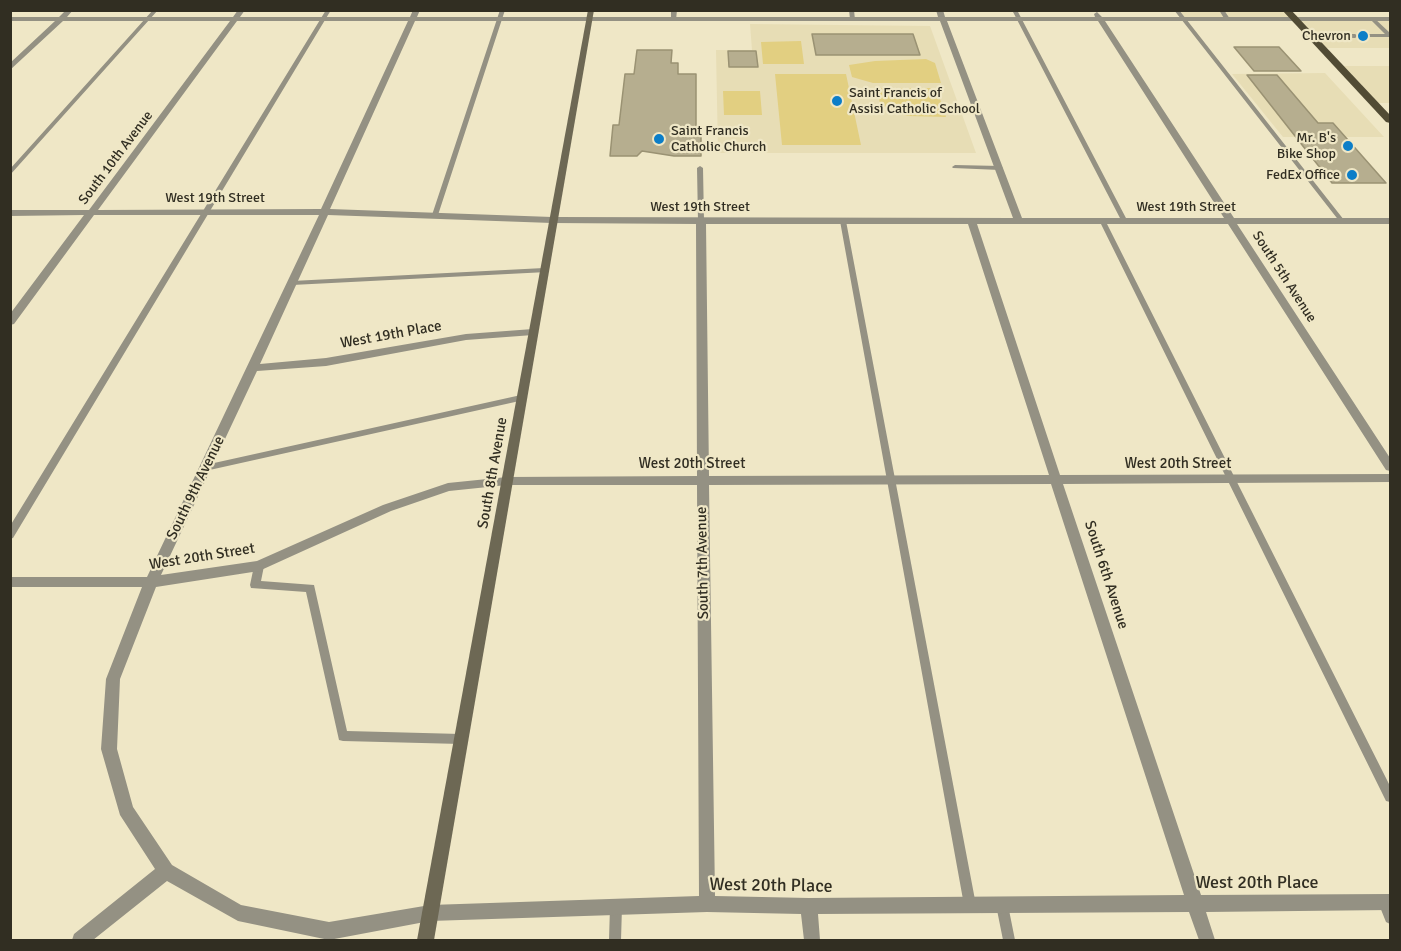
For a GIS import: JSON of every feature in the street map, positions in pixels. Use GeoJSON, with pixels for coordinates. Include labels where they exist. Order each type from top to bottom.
{"type":"FeatureCollection","features":[{"type":"Feature","properties":{"kind":"main road"},"geometry":{"type":"LineString","coordinates":[[1286,10],[1390,120]]}},
{"type":"Feature","properties":{"kind":"street"},"geometry":{"type":"LineString","coordinates":[[10,68],[70,10]]}},
{"type":"Feature","properties":{"kind":"street","name":"South 10th Avenue"},"geometry":{"type":"LineString","coordinates":[[10,321],[242,10]]}},
{"type":"Feature","properties":{"kind":"street"},"geometry":{"type":"LineString","coordinates":[[764,10],[764,19]]}},
{"type":"Feature","properties":{"kind":"street"},"geometry":{"type":"LineString","coordinates":[[10,19],[324,20],[415,15],[500,20],[590,15],[674,19],[853,19],[941,15],[1019,19],[1098,15],[1182,19],[1390,19]]}},
{"type":"Feature","properties":{"kind":"street","name":"South 9th Avenue"},"geometry":{"type":"LineString","coordinates":[[166,871],[126,810],[109,749],[113,679],[151,582],[253,368],[415,15]]}},
{"type":"Feature","properties":{"kind":"street","name":"South 8th Avenue"},"geometry":{"type":"LineString","coordinates":[[426,940],[590,15]]}},
{"type":"Feature","properties":{"kind":"street"},"geometry":{"type":"LineString","coordinates":[[941,15],[1018,220]]}},
{"type":"Feature","properties":{"kind":"street","name":"South 5th Avenue"},"geometry":{"type":"LineString","coordinates":[[1098,15],[1390,467]]}},
{"type":"Feature","properties":{"kind":"street","name":"West 19th Street"},"geometry":{"type":"LineString","coordinates":[[10,213],[324,212],[552,220],[701,221],[1390,221]]}},
{"type":"Feature","properties":{"kind":"street","name":"South 6th Avenue"},"geometry":{"type":"LineString","coordinates":[[971,220],[1207,940]]}},
{"type":"Feature","properties":{"kind":"street","name":"South 7th Avenue"},"geometry":{"type":"LineString","coordinates":[[701,221],[706,904]]}},
{"type":"Feature","properties":{"kind":"street","name":"West 19th Place"},"geometry":{"type":"LineString","coordinates":[[253,368],[326,362],[466,337],[533,332]]}},
{"type":"Feature","properties":{"kind":"street","name":"West 20th Street"},"geometry":{"type":"LineString","coordinates":[[10,582],[151,582],[259,566],[387,508],[448,487],[507,481],[1390,478]]}},
{"type":"Feature","properties":{"kind":"street"},"geometry":{"type":"LineString","coordinates":[[80,940],[166,871]]}},
{"type":"Feature","properties":{"kind":"street","name":"West 20th Place"},"geometry":{"type":"LineString","coordinates":[[166,871],[238,913],[329,931],[430,913],[706,904],[809,906],[1195,903],[1388,908]]}},
{"type":"Feature","properties":{"kind":"street"},"geometry":{"type":"LineString","coordinates":[[809,906],[812,940]]}},
{"type":"Feature","properties":{"kind":"lane"},"geometry":{"type":"LineString","coordinates":[[10,173],[156,10]]}},
{"type":"Feature","properties":{"kind":"lane"},"geometry":{"type":"LineString","coordinates":[[10,535],[329,10]]}},
{"type":"Feature","properties":{"kind":"lane"},"geometry":{"type":"LineString","coordinates":[[435,215],[502,10]]}},
{"type":"Feature","properties":{"kind":"lane"},"geometry":{"type":"LineString","coordinates":[[674,10],[674,19]]}},
{"type":"Feature","properties":{"kind":"lane"},"geometry":{"type":"LineString","coordinates":[[850,10],[853,19]]}},
{"type":"Feature","properties":{"kind":"lane"},"geometry":{"type":"LineString","coordinates":[[1014,10],[1124,220]]}},
{"type":"Feature","properties":{"kind":"lane"},"geometry":{"type":"LineString","coordinates":[[1176,10],[1342,220]]}},
{"type":"Feature","properties":{"kind":"lane"},"geometry":{"type":"LineString","coordinates":[[1221,10],[1227,19]]}},
{"type":"Feature","properties":{"kind":"lane"},"geometry":{"type":"LineString","coordinates":[[1373,19],[1390,36]]}},
{"type":"Feature","properties":{"kind":"lane"},"geometry":{"type":"LineString","coordinates":[[1311,36],[1355,36]]}},
{"type":"Feature","properties":{"kind":"lane"},"geometry":{"type":"LineString","coordinates":[[1369,36],[1390,36]]}},
{"type":"Feature","properties":{"kind":"lane"},"geometry":{"type":"LineString","coordinates":[[955,167],[1000,168]]}},
{"type":"Feature","properties":{"kind":"lane"},"geometry":{"type":"LineString","coordinates":[[700,168],[701,221]]}},
{"type":"Feature","properties":{"kind":"lane"},"geometry":{"type":"LineString","coordinates":[[843,220],[970,905]]}},
{"type":"Feature","properties":{"kind":"lane"},"geometry":{"type":"LineString","coordinates":[[1102,220],[1390,798]]}},
{"type":"Feature","properties":{"kind":"lane"},"geometry":{"type":"LineString","coordinates":[[292,283],[544,270]]}},
{"type":"Feature","properties":{"kind":"lane"},"geometry":{"type":"LineString","coordinates":[[205,468],[521,398]]}},
{"type":"Feature","properties":{"kind":"lane"},"geometry":{"type":"LineString","coordinates":[[259,566],[255,585],[310,588],[343,736],[461,739]]}},
{"type":"Feature","properties":{"kind":"lane"},"geometry":{"type":"LineString","coordinates":[[1002,905],[1009,940]]}},
{"type":"Feature","properties":{"kind":"lane"},"geometry":{"type":"LineString","coordinates":[[615,940],[616,907]]}},
{"type":"Feature","properties":{"kind":"shaded area"},"geometry":{"type":"Polygon","coordinates":[[[1286,10],[1294,19],[1182,19],[1176,11],[1286,10]]]}},
{"type":"Feature","properties":{"kind":"shaded area"},"geometry":{"type":"Polygon","coordinates":[[[1295,19],[1390,19],[1390,48],[1324,48],[1340,66],[1390,66],[1390,103],[1375,103],[1295,19]]]}},
{"type":"Feature","properties":{"kind":"shaded area","name":"Saint Francis of Assisi Catholic School"},"geometry":{"type":"Polygon","coordinates":[[[750,24],[930,26],[976,153],[718,153],[716,50],[752,50],[750,24]]]}},
{"type":"Feature","properties":{"kind":"shaded area"},"geometry":{"type":"Polygon","coordinates":[[[801,41],[804,64],[763,64],[761,42],[801,41]]]}},
{"type":"Feature","properties":{"kind":"shaded area"},"geometry":{"type":"Polygon","coordinates":[[[926,59],[935,63],[941,83],[873,83],[852,77],[849,65],[875,61],[926,59]]]}},
{"type":"Feature","properties":{"kind":"shaded area"},"geometry":{"type":"Polygon","coordinates":[[[1325,73],[1384,137],[1283,137],[1232,74],[1325,73]]]}},
{"type":"Feature","properties":{"kind":"shaded area"},"geometry":{"type":"Polygon","coordinates":[[[775,74],[846,74],[861,145],[782,145],[775,74]]]}},
{"type":"Feature","properties":{"kind":"shaded area"},"geometry":{"type":"Polygon","coordinates":[[[876,88],[932,88],[937,90],[946,117],[908,116],[891,112],[880,103],[876,88]]]}},
{"type":"Feature","properties":{"kind":"shaded area"},"geometry":{"type":"Polygon","coordinates":[[[723,91],[760,91],[762,115],[724,115],[723,91]]]}},
{"type":"Feature","properties":{"kind":"building"},"geometry":{"type":"Polygon","coordinates":[[[812,34],[913,34],[920,55],[816,55],[812,34]]]}},
{"type":"Feature","properties":{"kind":"building"},"geometry":{"type":"Polygon","coordinates":[[[1234,47],[1279,47],[1301,71],[1254,71],[1234,47]]]}},
{"type":"Feature","properties":{"kind":"building"},"geometry":{"type":"Polygon","coordinates":[[[637,50],[672,50],[671,63],[678,63],[678,74],[696,74],[696,126],[701,126],[701,156],[674,156],[642,151],[637,156],[610,156],[613,125],[619,125],[625,74],[634,74],[637,50]]]}},
{"type":"Feature","properties":{"kind":"building"},"geometry":{"type":"Polygon","coordinates":[[[728,51],[756,51],[758,67],[729,67],[728,51]]]}},
{"type":"Feature","properties":{"kind":"building"},"geometry":{"type":"Polygon","coordinates":[[[1247,75],[1277,75],[1318,123],[1333,123],[1386,183],[1332,183],[1247,75]]]}},
{"type":"Feature","properties":{"kind":"place","name":"Chevron"},"geometry":{"type":"Point","coordinates":[1363,36]}},
{"type":"Feature","properties":{"kind":"place","name":"Saint Francis of Assisi Catholic School"},"geometry":{"type":"Point","coordinates":[837,101]}},
{"type":"Feature","properties":{"kind":"place","name":"Saint Francis Catholic Church"},"geometry":{"type":"Point","coordinates":[659,139]}},
{"type":"Feature","properties":{"kind":"place","name":"Mr. B's Bike Shop"},"geometry":{"type":"Point","coordinates":[1348,146]}},
{"type":"Feature","properties":{"kind":"place","name":"FedEx Office"},"geometry":{"type":"Point","coordinates":[1352,175]}}]}
